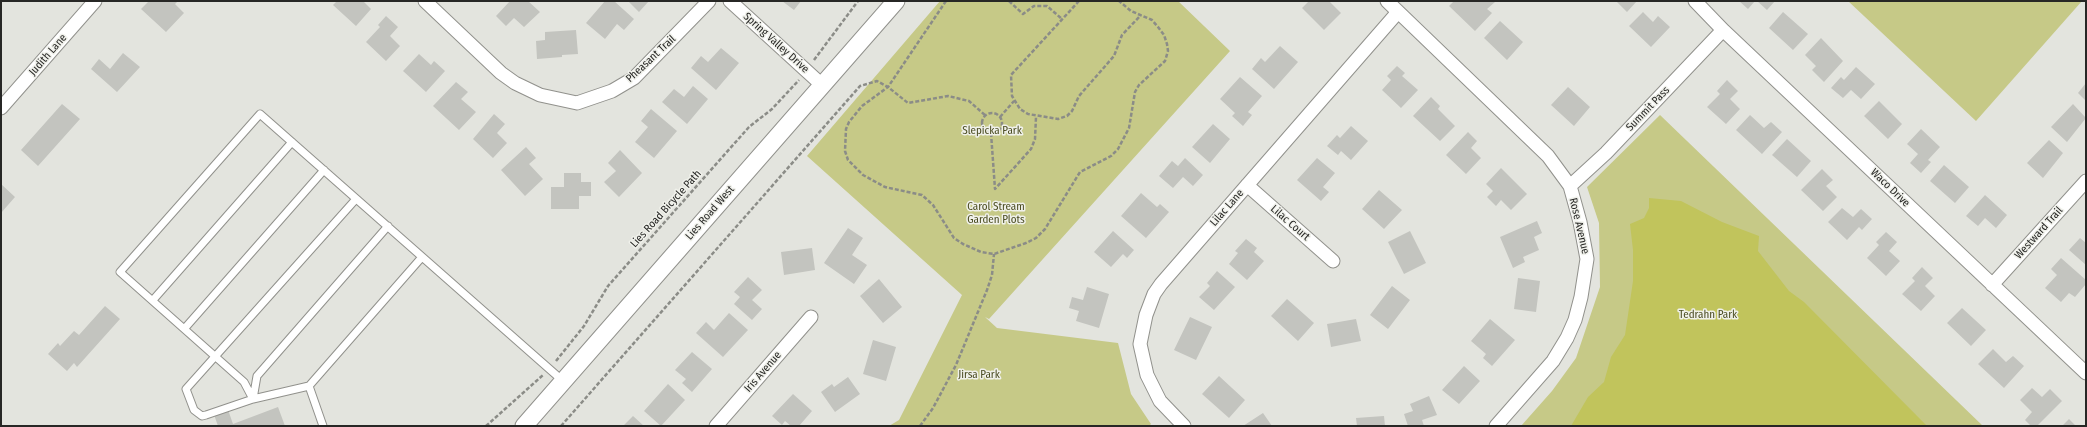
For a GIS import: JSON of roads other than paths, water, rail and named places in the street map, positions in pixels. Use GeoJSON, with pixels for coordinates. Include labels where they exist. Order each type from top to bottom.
{"type":"FeatureCollection","features":[{"type":"Feature","properties":{"kind":"street","name":"Judith Lane"},"geometry":{"type":"LineString","coordinates":[[1,108],[95,1]]}},
{"type":"Feature","properties":{"kind":"street","name":"Pheasant Trail"},"geometry":{"type":"LineString","coordinates":[[425,1],[501,73],[515,83],[540,95],[577,102],[612,91],[634,78],[709,1]]}},
{"type":"Feature","properties":{"kind":"street","name":"Spring Valley Drive"},"geometry":{"type":"LineString","coordinates":[[730,1],[822,85]]}},
{"type":"Feature","properties":{"kind":"street","name":"Lies Road West"},"geometry":{"type":"LineString","coordinates":[[524,426],[896,1]]}},
{"type":"Feature","properties":{"kind":"street","name":"Rose Avenue"},"geometry":{"type":"LineString","coordinates":[[1387,1],[1537,144],[1570,186],[1580,222],[1587,259],[1581,297],[1575,320],[1567,338],[1553,361],[1496,426]]}},
{"type":"Feature","properties":{"kind":"street","name":"Waco Drive"},"geometry":{"type":"LineString","coordinates":[[1695,1],[1723,30],[2086,373]]}},
{"type":"Feature","properties":{"kind":"street","name":"Lilac Lane"},"geometry":{"type":"LineString","coordinates":[[1184,426],[1160,401],[1147,375],[1140,344],[1146,315],[1154,294],[1160,284],[1398,12]]}},
{"type":"Feature","properties":{"kind":"street","name":"Summit Pass"},"geometry":{"type":"LineString","coordinates":[[1570,186],[1606,153],[1723,30]]}},
{"type":"Feature","properties":{"kind":"street","name":"Westward Trail"},"geometry":{"type":"LineString","coordinates":[[1992,285],[2086,180]]}},
{"type":"Feature","properties":{"kind":"street","name":"Lilac Court"},"geometry":{"type":"LineString","coordinates":[[1247,185],[1333,261]]}},
{"type":"Feature","properties":{"kind":"street","name":"Iris Avenue"},"geometry":{"type":"LineString","coordinates":[[716,426],[811,317]]}},
{"type":"Feature","properties":{"kind":"lane"},"geometry":{"type":"LineString","coordinates":[[252,399],[244,382],[217,356],[120,272],[260,114],[563,381]]}},
{"type":"Feature","properties":{"kind":"lane"},"geometry":{"type":"LineString","coordinates":[[152,300],[292,142]]}},
{"type":"Feature","properties":{"kind":"lane"},"geometry":{"type":"LineString","coordinates":[[185,328],[324,170]]}},
{"type":"Feature","properties":{"kind":"lane"},"geometry":{"type":"LineString","coordinates":[[356,199],[186,390],[194,410],[198,414],[206,415],[252,399],[308,386],[422,257]]}},
{"type":"Feature","properties":{"kind":"lane"},"geometry":{"type":"LineString","coordinates":[[252,399],[257,376],[388,226]]}},
{"type":"Feature","properties":{"kind":"lane"},"geometry":{"type":"LineString","coordinates":[[308,386],[323,426]]}},
{"type":"Feature","properties":{"kind":"park label","name":"Slepicka Park"},"geometry":{"type":"Point","coordinates":[992,131]}},
{"type":"Feature","properties":{"kind":"park label","name":"Carol Stream Garden Plots"},"geometry":{"type":"Point","coordinates":[996,213]}},
{"type":"Feature","properties":{"kind":"park label","name":"Tedrahn Park"},"geometry":{"type":"Point","coordinates":[1708,315]}},
{"type":"Feature","properties":{"kind":"park label","name":"Jirsa Park"},"geometry":{"type":"Point","coordinates":[979,375]}}]}
